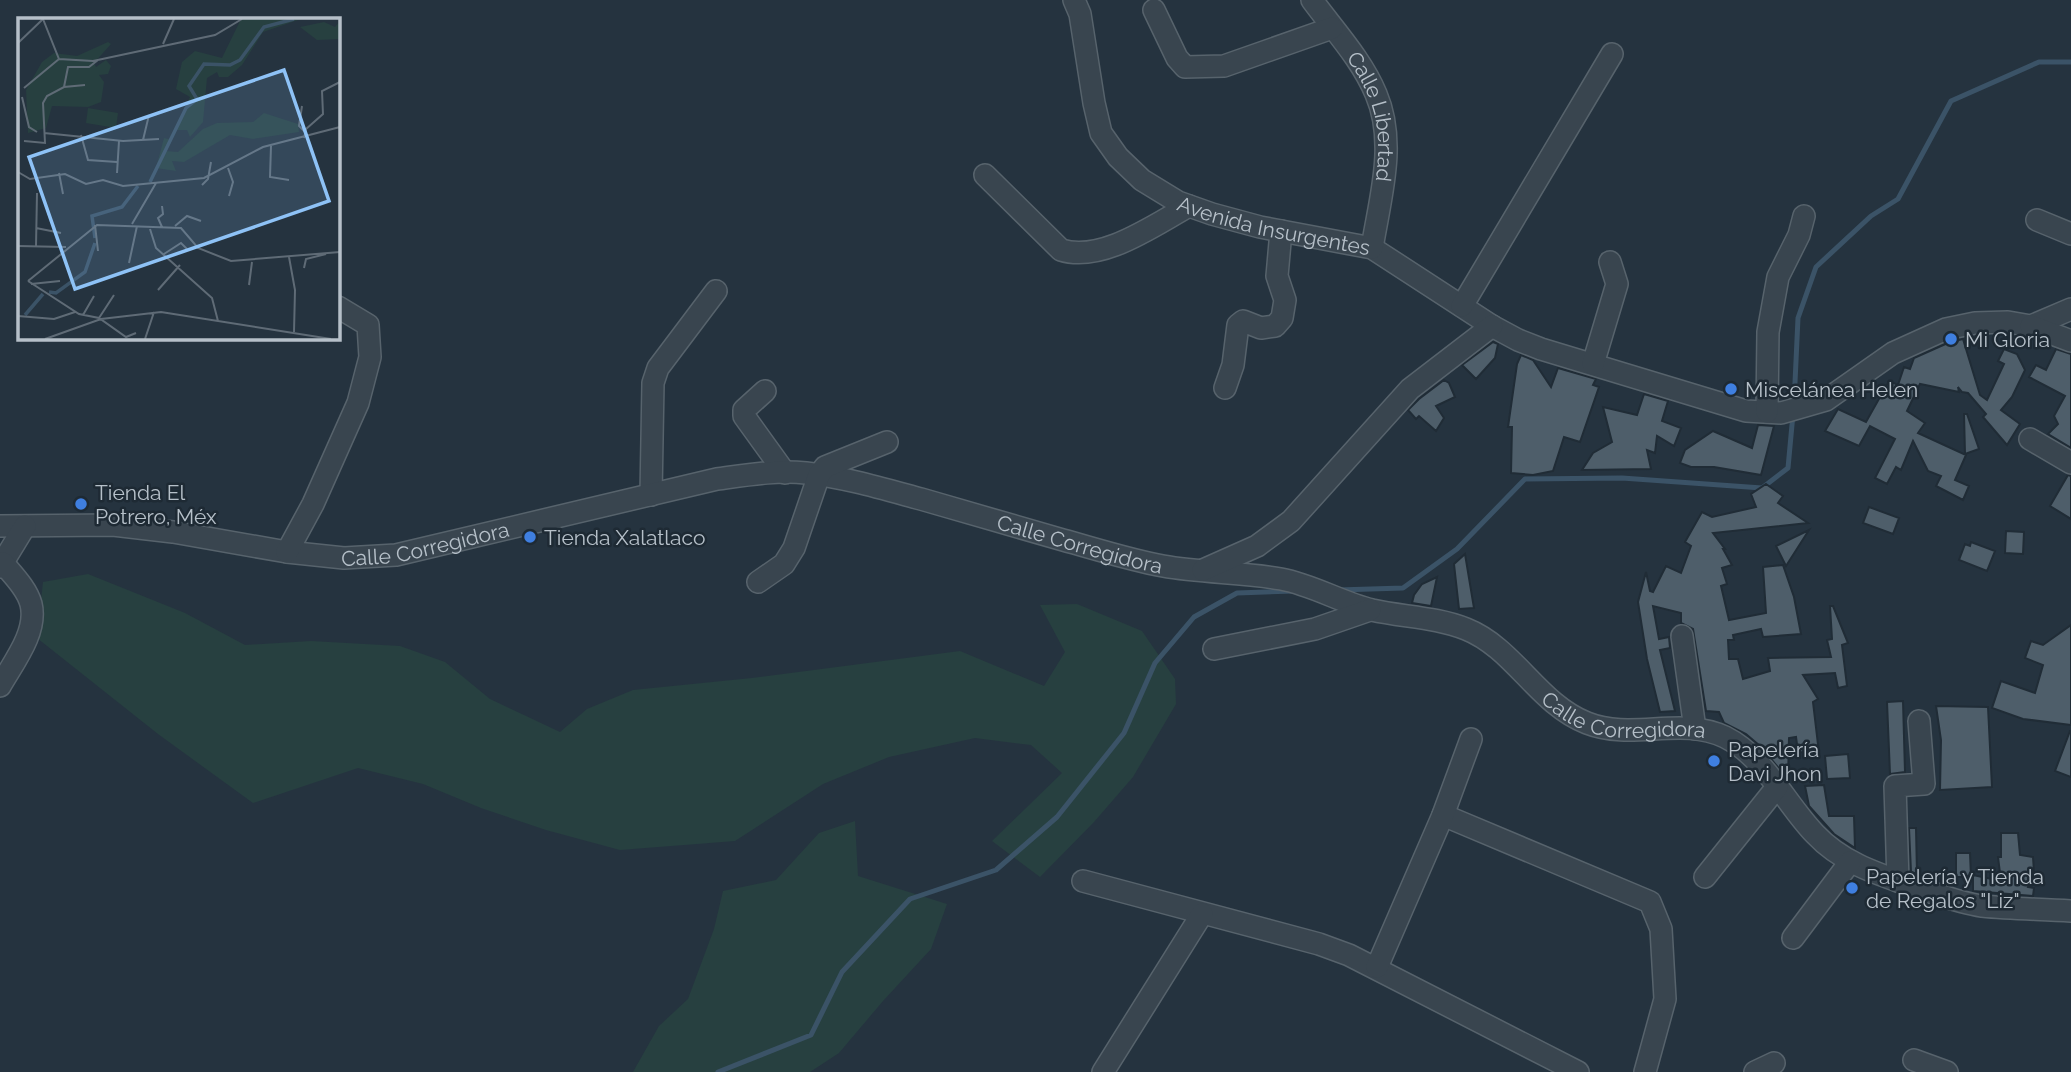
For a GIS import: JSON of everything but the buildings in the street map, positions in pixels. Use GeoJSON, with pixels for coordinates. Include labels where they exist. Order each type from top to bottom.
{"type":"FeatureCollection","features":[{"type":"Feature","properties":{"kind":"street","name":"Avenida Insurgentes"},"geometry":{"type":"LineString","coordinates":[[1074,0],[1080,14],[1101,133],[1118,157],[1143,180],[1189,206],[1212,214],[1281,231],[1372,248],[1492,326],[1541,349],[1746,411],[1774,413]]}},
{"type":"Feature","properties":{"kind":"street","name":"Calle Libertad"},"geometry":{"type":"LineString","coordinates":[[1312,0],[1363,70],[1383,113],[1387,160],[1372,248]]}},
{"type":"Feature","properties":{"kind":"street"},"geometry":{"type":"LineString","coordinates":[[1154,10],[1177,58],[1185,67],[1224,66],[1332,28]]}},
{"type":"Feature","properties":{"kind":"street"},"geometry":{"type":"LineString","coordinates":[[1462,306],[1612,54]]}},
{"type":"Feature","properties":{"kind":"street"},"geometry":{"type":"LineString","coordinates":[[985,175],[1061,250],[1074,254],[1119,245],[1189,206]]}},
{"type":"Feature","properties":{"kind":"street"},"geometry":{"type":"LineString","coordinates":[[1804,216],[1799,235],[1778,277],[1768,332],[1774,413],[1811,406],[1840,391],[1893,353],[1946,329],[1975,323],[2008,322],[2031,326],[2071,341]]}},
{"type":"Feature","properties":{"kind":"street"},"geometry":{"type":"LineString","coordinates":[[2037,220],[2071,234]]}},
{"type":"Feature","properties":{"kind":"street"},"geometry":{"type":"LineString","coordinates":[[1225,387],[1233,365],[1238,325],[1243,321],[1261,328],[1275,326],[1285,311],[1285,300],[1277,276],[1281,231]]}},
{"type":"Feature","properties":{"kind":"street"},"geometry":{"type":"LineString","coordinates":[[1593,364],[1617,284],[1609,262]]}},
{"type":"Feature","properties":{"kind":"street"},"geometry":{"type":"LineString","coordinates":[[651,495],[653,383],[658,368],[716,291]]}},
{"type":"Feature","properties":{"kind":"street"},"geometry":{"type":"LineString","coordinates":[[287,552],[313,504],[358,402],[370,357],[368,325],[340,308]]}},
{"type":"Feature","properties":{"kind":"street"},"geometry":{"type":"LineString","coordinates":[[2031,326],[2071,309]]}},
{"type":"Feature","properties":{"kind":"street"},"geometry":{"type":"LineString","coordinates":[[1199,572],[1256,546],[1283,528],[1410,389],[1492,326]]}},
{"type":"Feature","properties":{"kind":"street"},"geometry":{"type":"LineString","coordinates":[[765,391],[744,410],[744,416],[785,472]]}},
{"type":"Feature","properties":{"kind":"street"},"geometry":{"type":"LineString","coordinates":[[2029,439],[2071,463]]}},
{"type":"Feature","properties":{"kind":"street"},"geometry":{"type":"LineString","coordinates":[[758,582],[784,564],[794,548],[819,475],[827,464],[887,442]]}},
{"type":"Feature","properties":{"kind":"street","name":"Calle Corregidora"},"geometry":{"type":"LineString","coordinates":[[0,526],[113,525],[173,532],[287,552],[344,558],[396,555],[718,479],[763,472],[819,475],[901,494],[1123,557],[1199,572],[1257,575],[1306,585],[1370,610],[1464,628],[1487,639],[1553,704],[1570,716],[1610,730],[1637,732],[1682,727],[1695,729],[1724,737],[1743,748],[1814,833],[1829,848],[1850,862],[1956,901],[2071,911]]}},
{"type":"Feature","properties":{"kind":"street"},"geometry":{"type":"LineString","coordinates":[[0,686],[27,636],[31,620],[31,604],[24,590],[2,565],[25,526]]}},
{"type":"Feature","properties":{"kind":"street"},"geometry":{"type":"LineString","coordinates":[[1214,649],[1315,629],[1370,610]]}},
{"type":"Feature","properties":{"kind":"street"},"geometry":{"type":"LineString","coordinates":[[1682,636],[1695,729]]}},
{"type":"Feature","properties":{"kind":"street"},"geometry":{"type":"LineString","coordinates":[[1898,881],[1895,786],[1924,784],[1919,721]]}},
{"type":"Feature","properties":{"kind":"street"},"geometry":{"type":"LineString","coordinates":[[1377,967],[1443,815],[1471,740]]}},
{"type":"Feature","properties":{"kind":"street"},"geometry":{"type":"LineString","coordinates":[[1704,877],[1777,787]]}},
{"type":"Feature","properties":{"kind":"street"},"geometry":{"type":"LineString","coordinates":[[1443,815],[1650,902],[1661,929],[1665,999],[1645,1072]]}},
{"type":"Feature","properties":{"kind":"street"},"geometry":{"type":"LineString","coordinates":[[1793,938],[1850,862]]}},
{"type":"Feature","properties":{"kind":"street"},"geometry":{"type":"LineString","coordinates":[[1083,881],[1319,944],[1377,967],[1578,1072]]}},
{"type":"Feature","properties":{"kind":"street"},"geometry":{"type":"LineString","coordinates":[[1103,1072],[1202,914]]}},
{"type":"Feature","properties":{"kind":"street"},"geometry":{"type":"LineString","coordinates":[[1914,1060],[1947,1072]]}},
{"type":"Feature","properties":{"kind":"green space"},"geometry":{"type":"Polygon","coordinates":[[[88,574],[185,613],[245,645],[311,641],[400,646],[445,662],[490,699],[560,732],[587,709],[633,690],[752,678],[960,651],[1044,686],[1065,652],[1040,605],[1077,604],[1142,631],[1175,679],[1176,704],[1133,777],[1040,877],[992,841],[1062,773],[1031,745],[975,738],[889,757],[823,784],[735,841],[620,850],[546,830],[481,808],[423,784],[358,768],[253,803],[158,734],[37,638],[43,582],[88,574]]]}},
{"type":"Feature","properties":{"kind":"green space"},"geometry":{"type":"Polygon","coordinates":[[[855,821],[858,876],[947,904],[931,949],[839,1053],[810,1072],[633,1072],[659,1026],[688,999],[714,929],[723,891],[776,880],[819,833],[855,821]]]}},
{"type":"Feature","properties":{"kind":"waterway"},"geometry":{"type":"LineString","coordinates":[[1794,404],[1798,318],[1816,267],[1871,216],[1898,199],[1951,101],[2039,62],[2071,62]]}},
{"type":"Feature","properties":{"kind":"waterway"},"geometry":{"type":"LineString","coordinates":[[1338,590],[1403,588],[1457,549],[1525,479],[1622,478],[1762,488],[1788,468],[1793,414]]}},
{"type":"Feature","properties":{"kind":"waterway"},"geometry":{"type":"LineString","coordinates":[[718,1072],[811,1035],[842,972],[910,899],[996,870],[1057,817],[1124,733],[1155,663],[1194,617],[1237,593],[1294,591]]}},
{"type":"Feature","properties":{"kind":"place","name":"Mi Gloria"},"geometry":{"type":"Point","coordinates":[1951,339]}},
{"type":"Feature","properties":{"kind":"place","name":"Miscelánea Helen"},"geometry":{"type":"Point","coordinates":[1731,389]}},
{"type":"Feature","properties":{"kind":"place","name":"Tienda El Potrero, Méx"},"geometry":{"type":"Point","coordinates":[81,504]}},
{"type":"Feature","properties":{"kind":"place","name":"Tienda Xalatlaco"},"geometry":{"type":"Point","coordinates":[530,537]}},
{"type":"Feature","properties":{"kind":"place","name":"Papelería Davi Jhon"},"geometry":{"type":"Point","coordinates":[1714,761]}},
{"type":"Feature","properties":{"kind":"place","name":"Papelería y Tienda de Regalos \"Liz\""},"geometry":{"type":"Point","coordinates":[1852,888]}}]}
